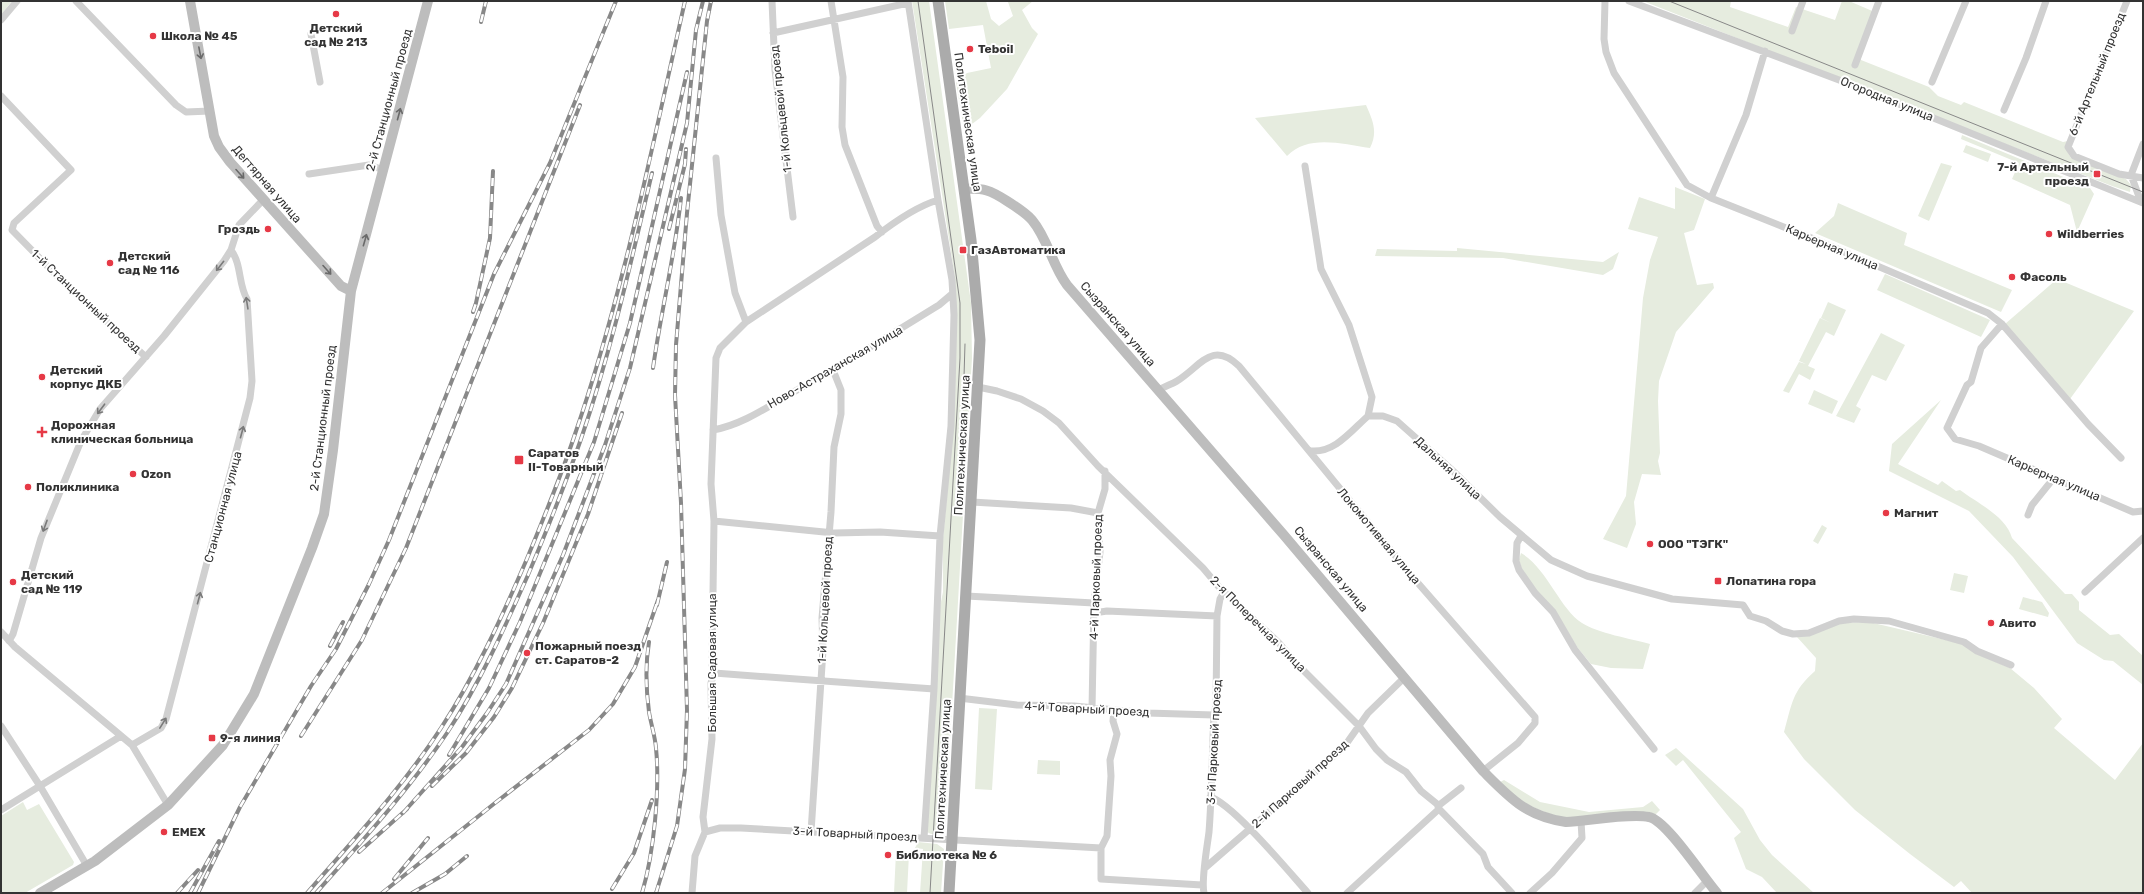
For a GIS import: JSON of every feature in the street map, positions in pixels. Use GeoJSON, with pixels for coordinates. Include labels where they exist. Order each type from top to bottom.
{"type":"FeatureCollection","features":[{"type":"Feature","properties":{"kind":"main road","name":"Дегтярная улица"},"geometry":{"type":"LineString","coordinates":[[190,1],[214,136],[219,147],[230,162],[341,286],[351,291]]}},
{"type":"Feature","properties":{"kind":"main road","name":"2-й Станционный проезд"},"geometry":{"type":"LineString","coordinates":[[40,893],[87,866],[128,837],[168,805],[204,767],[235,728],[254,694],[324,514],[328,493],[351,291],[428,1]]}},
{"type":"Feature","properties":{"kind":"main road","name":"Политехническая улица"},"geometry":{"type":"LineString","coordinates":[[938,1],[964,189],[978,303],[980,340],[949,893]]}},
{"type":"Feature","properties":{"kind":"main road","name":"Сызранская улица"},"geometry":{"type":"LineString","coordinates":[[964,189],[981,188],[991,191],[1032,219],[1044,240],[1059,274],[1158,391],[1284,534],[1483,771],[1505,793],[1530,812],[1555,820],[1581,821],[1640,816],[1656,820],[1672,836],[1717,893]]}},
{"type":"Feature","properties":{"kind":"street"},"geometry":{"type":"LineString","coordinates":[[1,20],[17,1]]}},
{"type":"Feature","properties":{"kind":"street"},"geometry":{"type":"LineString","coordinates":[[76,1],[176,106],[186,112],[210,111]]}},
{"type":"Feature","properties":{"kind":"street","name":"1-й Кольцевой проезд"},"geometry":{"type":"LineString","coordinates":[[772,1],[775,70],[793,218]]}},
{"type":"Feature","properties":{"kind":"street"},"geometry":{"type":"LineString","coordinates":[[831,1],[843,77],[842,127],[845,145],[877,226],[882,232]]}},
{"type":"Feature","properties":{"kind":"street","name":"Карьерная улица"},"geometry":{"type":"LineString","coordinates":[[1605,1],[1604,39],[1606,52],[1614,73],[1687,185],[1711,198],[1809,237],[1981,310],[2002,324],[2088,424],[2121,458]]}},
{"type":"Feature","properties":{"kind":"street","name":"Огородная улица"},"geometry":{"type":"LineString","coordinates":[[1629,1],[1765,51],[2142,202]]}},
{"type":"Feature","properties":{"kind":"street"},"geometry":{"type":"LineString","coordinates":[[1792,31],[1803,1]]}},
{"type":"Feature","properties":{"kind":"street"},"geometry":{"type":"LineString","coordinates":[[1855,65],[1879,1]]}},
{"type":"Feature","properties":{"kind":"street"},"geometry":{"type":"LineString","coordinates":[[1932,82],[1966,1]]}},
{"type":"Feature","properties":{"kind":"street"},"geometry":{"type":"LineString","coordinates":[[2004,110],[2026,58],[2046,1]]}},
{"type":"Feature","properties":{"kind":"street","name":"6-й Артельный проезд"},"geometry":{"type":"LineString","coordinates":[[2127,1],[2068,147],[2074,156],[2118,174],[2131,175]]}},
{"type":"Feature","properties":{"kind":"street"},"geometry":{"type":"LineString","coordinates":[[773,33],[908,2],[938,200],[952,280],[954,315],[951,426],[940,536],[934,689],[924,838]]}},
{"type":"Feature","properties":{"kind":"street"},"geometry":{"type":"LineString","coordinates":[[311,34],[320,82]]}},
{"type":"Feature","properties":{"kind":"street"},"geometry":{"type":"LineString","coordinates":[[1711,198],[1746,115],[1765,51]]}},
{"type":"Feature","properties":{"kind":"street","name":"1-й Станционный проезд"},"geometry":{"type":"LineString","coordinates":[[1,96],[70,170],[14,223],[12,230],[63,282],[146,357]]}},
{"type":"Feature","properties":{"kind":"street"},"geometry":{"type":"LineString","coordinates":[[2142,202],[2131,175],[2143,144]]}},
{"type":"Feature","properties":{"kind":"street"},"geometry":{"type":"LineString","coordinates":[[716,158],[721,215],[735,293],[746,322],[925,204],[938,200]]}},
{"type":"Feature","properties":{"kind":"street"},"geometry":{"type":"LineString","coordinates":[[309,174],[369,165],[384,170]]}},
{"type":"Feature","properties":{"kind":"street"},"geometry":{"type":"LineString","coordinates":[[1305,166],[1320,269],[1349,325],[1372,397],[1368,416],[1331,449],[1320,452],[1311,451]]}},
{"type":"Feature","properties":{"kind":"street"},"geometry":{"type":"LineString","coordinates":[[2131,175],[2143,178]]}},
{"type":"Feature","properties":{"kind":"street","name":"1-й Станционный проезд"},"geometry":{"type":"LineString","coordinates":[[9,641],[13,634],[41,538],[71,461],[100,409],[146,357],[231,250],[239,225],[264,200]]}},
{"type":"Feature","properties":{"kind":"street","name":"Станционная улица"},"geometry":{"type":"LineString","coordinates":[[132,745],[161,728],[166,719],[250,398],[252,381],[247,299],[242,291],[238,263],[231,250]]}},
{"type":"Feature","properties":{"kind":"street","name":"Ново-Астраханская улица"},"geometry":{"type":"LineString","coordinates":[[713,430],[725,428],[742,420],[833,370],[939,305],[952,294]]}},
{"type":"Feature","properties":{"kind":"street","name":"Большая Садовая улица"},"geometry":{"type":"LineString","coordinates":[[705,832],[702,817],[712,740],[711,683],[714,673],[712,667],[712,566],[714,521],[711,484],[714,375],[716,358],[720,348],[746,322]]}},
{"type":"Feature","properties":{"kind":"street","name":"Карьерная улица"},"geometry":{"type":"LineString","coordinates":[[2002,324],[1981,348],[1971,382],[1964,391],[1947,428],[1955,438],[1979,446],[2133,512],[2143,511]]}},
{"type":"Feature","properties":{"kind":"street","name":"Локомотивная улица"},"geometry":{"type":"LineString","coordinates":[[1158,391],[1176,382],[1207,357],[1220,354],[1230,358],[1239,366],[1311,451],[1417,582],[1535,717],[1535,723],[1518,744],[1483,771]]}},
{"type":"Feature","properties":{"kind":"street","name":"1-й Кольцевой проезд"},"geometry":{"type":"LineString","coordinates":[[811,832],[834,447],[841,414],[841,390],[833,370]]}},
{"type":"Feature","properties":{"kind":"street","name":"2-я Поперечная улица"},"geometry":{"type":"LineString","coordinates":[[978,387],[997,391],[1021,399],[1044,411],[1059,423],[1203,568],[1224,592],[1279,642],[1296,663],[1359,726],[1376,749],[1387,760],[1406,772],[1421,791],[1483,854],[1488,867],[1512,893]]}},
{"type":"Feature","properties":{"kind":"street","name":"Дальняя улица"},"geometry":{"type":"LineString","coordinates":[[1368,416],[1383,416],[1398,421],[1522,536],[1551,560],[1586,576],[1672,599],[1742,605],[1750,616],[1766,621],[1782,631],[1794,634],[1809,633],[1839,621],[1854,619],[1883,620],[1964,642],[1977,651],[2011,665]]}},
{"type":"Feature","properties":{"kind":"street","name":"4-й Парковый проезд"},"geometry":{"type":"LineString","coordinates":[[1092,709],[1094,603],[1100,552],[1098,512],[1105,489],[1105,471]]}},
{"type":"Feature","properties":{"kind":"street"},"geometry":{"type":"LineString","coordinates":[[2028,515],[2032,505],[2053,479]]}},
{"type":"Feature","properties":{"kind":"street"},"geometry":{"type":"LineString","coordinates":[[972,502],[1071,508],[1098,512]]}},
{"type":"Feature","properties":{"kind":"street"},"geometry":{"type":"LineString","coordinates":[[714,521],[828,532],[863,534],[880,532],[940,536]]}},
{"type":"Feature","properties":{"kind":"street"},"geometry":{"type":"LineString","coordinates":[[1522,536],[1517,543],[1516,561],[1519,570],[1535,593],[1553,612],[1575,650],[1654,749]]}},
{"type":"Feature","properties":{"kind":"street"},"geometry":{"type":"LineString","coordinates":[[2085,592],[2143,538]]}},
{"type":"Feature","properties":{"kind":"street","name":"3-й Парковый проезд"},"geometry":{"type":"LineString","coordinates":[[1204,893],[1202,885],[1206,867],[1214,716],[1216,705],[1217,616],[1220,599],[1224,592]]}},
{"type":"Feature","properties":{"kind":"street"},"geometry":{"type":"LineString","coordinates":[[966,596],[1094,603]]}},
{"type":"Feature","properties":{"kind":"street"},"geometry":{"type":"LineString","coordinates":[[1094,613],[1107,611],[1217,616]]}},
{"type":"Feature","properties":{"kind":"street"},"geometry":{"type":"LineString","coordinates":[[1,632],[9,641],[132,745],[168,805]]}},
{"type":"Feature","properties":{"kind":"street"},"geometry":{"type":"LineString","coordinates":[[714,673],[934,689]]}},
{"type":"Feature","properties":{"kind":"street","name":"2-й Парковый проезд"},"geometry":{"type":"LineString","coordinates":[[1206,867],[1344,747],[1368,713],[1405,677]]}},
{"type":"Feature","properties":{"kind":"street","name":"4-й Товарный проезд"},"geometry":{"type":"LineString","coordinates":[[959,698],[1017,706],[1074,706],[1114,711],[1214,716]]}},
{"type":"Feature","properties":{"kind":"street"},"geometry":{"type":"LineString","coordinates":[[1114,711],[1113,721],[1117,734],[1110,760],[1111,776],[1107,836],[1101,848],[1101,879],[1202,885]]}},
{"type":"Feature","properties":{"kind":"street"},"geometry":{"type":"LineString","coordinates":[[1,726],[40,786],[87,866]]}},
{"type":"Feature","properties":{"kind":"street"},"geometry":{"type":"LineString","coordinates":[[1,810],[120,736]]}},
{"type":"Feature","properties":{"kind":"street"},"geometry":{"type":"LineString","coordinates":[[1347,893],[1461,788]]}},
{"type":"Feature","properties":{"kind":"street"},"geometry":{"type":"LineString","coordinates":[[1210,797],[1218,799],[1250,830],[1308,893]]}},
{"type":"Feature","properties":{"kind":"street"},"geometry":{"type":"LineString","coordinates":[[1530,893],[1552,873],[1582,838],[1581,821]]}},
{"type":"Feature","properties":{"kind":"street","name":"3-й Товарный проезд"},"geometry":{"type":"LineString","coordinates":[[705,832],[720,828],[741,828],[1101,848]]}},
{"type":"Feature","properties":{"kind":"street"},"geometry":{"type":"LineString","coordinates":[[692,893],[694,856],[705,832]]}},
{"type":"Feature","properties":{"kind":"street"},"geometry":{"type":"LineString","coordinates":[[1695,893],[1707,881]]}},
{"type":"Feature","properties":{"kind":"shaded area"},"geometry":{"type":"Polygon","coordinates":[[[1,1],[12,1],[1,15],[1,1]]]}},
{"type":"Feature","properties":{"kind":"shaded area"},"geometry":{"type":"Polygon","coordinates":[[[912,1],[929,1],[971,303],[972,358],[945,828],[943,833],[931,834],[927,832],[940,607],[943,592],[943,538],[951,453],[955,278],[912,1]]]}},
{"type":"Feature","properties":{"kind":"shaded area"},"geometry":{"type":"Polygon","coordinates":[[[945,1],[986,1],[991,19],[999,26],[1013,16],[1008,2],[1033,1],[1022,10],[1032,28],[1038,34],[1007,89],[980,118],[972,124],[963,124],[956,82],[967,73],[991,68],[983,25],[949,29],[945,1]]]}},
{"type":"Feature","properties":{"kind":"shaded area"},"geometry":{"type":"Polygon","coordinates":[[[1643,1],[1731,1],[1730,7],[1788,27],[1796,7],[1835,20],[1842,1],[1849,1],[1877,13],[1861,56],[1861,60],[1929,87],[1938,96],[1961,105],[1964,102],[2063,142],[2068,141],[2068,153],[2071,158],[2126,179],[2131,185],[2130,192],[2112,186],[1643,1]]]}},
{"type":"Feature","properties":{"kind":"shaded area"},"geometry":{"type":"Polygon","coordinates":[[[1366,105],[1374,126],[1374,137],[1370,148],[1326,142],[1315,143],[1295,149],[1287,156],[1255,118],[1366,105]]]}},
{"type":"Feature","properties":{"kind":"shaded area"},"geometry":{"type":"Polygon","coordinates":[[[1962,135],[2090,188],[2094,194],[2077,232],[2070,205],[2012,179],[2019,163],[1961,139],[1962,135]]]}},
{"type":"Feature","properties":{"kind":"shaded area"},"geometry":{"type":"Polygon","coordinates":[[[1966,145],[1991,154],[1988,162],[1963,152],[1966,145]]]}},
{"type":"Feature","properties":{"kind":"shaded area"},"geometry":{"type":"Polygon","coordinates":[[[1941,163],[1952,166],[1929,221],[1918,216],[1941,163]]]}},
{"type":"Feature","properties":{"kind":"shaded area"},"geometry":{"type":"Polygon","coordinates":[[[1675,187],[1705,199],[1694,230],[1684,233],[1697,285],[1713,283],[1714,288],[1676,332],[1659,381],[1658,401],[1660,453],[1658,461],[1661,475],[1642,474],[1634,502],[1636,524],[1627,548],[1603,539],[1626,496],[1643,298],[1650,260],[1658,237],[1628,229],[1639,197],[1675,209],[1675,187]]]}},
{"type":"Feature","properties":{"kind":"shaded area"},"geometry":{"type":"Polygon","coordinates":[[[1838,203],[1907,233],[1904,245],[2012,290],[2001,312],[1815,233],[1834,216],[1838,203]]]}},
{"type":"Feature","properties":{"kind":"shaded area"},"geometry":{"type":"Polygon","coordinates":[[[1457,248],[1603,262],[1619,252],[1613,269],[1603,275],[1503,258],[1375,256],[1377,249],[1457,251],[1457,248]]]}},
{"type":"Feature","properties":{"kind":"shaded area"},"geometry":{"type":"Polygon","coordinates":[[[1885,274],[1990,320],[1981,337],[1877,290],[1885,274]]]}},
{"type":"Feature","properties":{"kind":"shaded area"},"geometry":{"type":"Polygon","coordinates":[[[2057,279],[2134,311],[2070,399],[2005,324],[2057,279]]]}},
{"type":"Feature","properties":{"kind":"shaded area"},"geometry":{"type":"Polygon","coordinates":[[[1828,302],[1846,310],[1834,336],[1826,332],[1808,366],[1815,369],[1810,380],[1799,374],[1789,393],[1783,391],[1799,362],[1806,364],[1799,361],[1820,318],[1831,323],[1821,318],[1828,302]]]}},
{"type":"Feature","properties":{"kind":"shaded area"},"geometry":{"type":"Polygon","coordinates":[[[1881,333],[1905,345],[1886,381],[1872,375],[1856,406],[1861,409],[1854,423],[1836,416],[1881,333]]]}},
{"type":"Feature","properties":{"kind":"shaded area"},"geometry":{"type":"Polygon","coordinates":[[[1814,390],[1838,401],[1832,414],[1808,404],[1814,390]]]}},
{"type":"Feature","properties":{"kind":"shaded area"},"geometry":{"type":"Polygon","coordinates":[[[1941,400],[1898,464],[1938,485],[1942,481],[1956,491],[1960,490],[1990,511],[2004,523],[2012,538],[2065,594],[2072,594],[2079,602],[2079,610],[2110,635],[2119,634],[2143,656],[2143,685],[2113,661],[2104,660],[2077,643],[2013,557],[1969,511],[1889,471],[1892,444],[1941,400]]]}},
{"type":"Feature","properties":{"kind":"shaded area"},"geometry":{"type":"Polygon","coordinates":[[[1822,525],[1827,528],[1818,544],[1813,541],[1822,525]]]}},
{"type":"Feature","properties":{"kind":"shaded area"},"geometry":{"type":"Polygon","coordinates":[[[1521,553],[1538,568],[1574,617],[1582,623],[1588,627],[1605,633],[1650,644],[1643,669],[1611,668],[1591,664],[1577,647],[1555,610],[1537,592],[1522,569],[1519,560],[1521,553]]]}},
{"type":"Feature","properties":{"kind":"shaded area"},"geometry":{"type":"Polygon","coordinates":[[[1954,573],[1968,576],[1964,593],[1950,590],[1954,573]]]}},
{"type":"Feature","properties":{"kind":"shaded area"},"geometry":{"type":"Polygon","coordinates":[[[2023,597],[2042,602],[2049,613],[2048,617],[2019,609],[2023,597]]]}},
{"type":"Feature","properties":{"kind":"shaded area"},"geometry":{"type":"Polygon","coordinates":[[[1869,622],[1963,644],[1977,654],[2010,668],[2034,688],[2062,719],[2054,728],[2115,780],[2143,743],[2143,893],[1972,893],[1961,881],[1954,887],[1855,810],[1804,759],[1784,732],[1791,706],[1797,692],[1807,678],[1815,671],[1816,658],[1797,637],[1839,623],[1869,622]]]}},
{"type":"Feature","properties":{"kind":"shaded area"},"geometry":{"type":"Polygon","coordinates":[[[979,708],[997,709],[992,790],[975,789],[979,708]]]}},
{"type":"Feature","properties":{"kind":"shaded area"},"geometry":{"type":"Polygon","coordinates":[[[1676,748],[1743,809],[1760,840],[1772,855],[1814,893],[1777,893],[1762,877],[1746,869],[1734,838],[1741,832],[1683,760],[1676,766],[1665,755],[1676,748]]]}},
{"type":"Feature","properties":{"kind":"shaded area"},"geometry":{"type":"Polygon","coordinates":[[[1038,760],[1060,761],[1060,775],[1037,774],[1038,760]]]}},
{"type":"Feature","properties":{"kind":"shaded area"},"geometry":{"type":"Polygon","coordinates":[[[1504,780],[1540,802],[1589,812],[1643,807],[1652,801],[1660,810],[1655,815],[1567,818],[1530,806],[1514,795],[1500,782],[1504,780]]]}},
{"type":"Feature","properties":{"kind":"shaded area"},"geometry":{"type":"Polygon","coordinates":[[[23,802],[27,810],[39,804],[74,862],[73,865],[25,893],[1,893],[1,816],[23,802]]]}},
{"type":"Feature","properties":{"kind":"shaded area"},"geometry":{"type":"Polygon","coordinates":[[[918,842],[937,844],[944,849],[941,893],[920,893],[923,849],[915,848],[918,842]]]}},
{"type":"Feature","properties":{"kind":"shaded area"},"geometry":{"type":"Polygon","coordinates":[[[896,853],[909,854],[907,893],[894,893],[896,853]]]}},
{"type":"Feature","properties":{"kind":"tram line"},"geometry":{"type":"LineString","coordinates":[[918,1],[960,303],[960,358],[930,893]]}},
{"type":"Feature","properties":{"kind":"tram line"},"geometry":{"type":"LineString","coordinates":[[1669,1],[2143,192]]}},
{"type":"Feature","properties":{"kind":"tram line"},"geometry":{"type":"LineString","coordinates":[[963,410],[965,344]]}},
{"type":"Feature","properties":{"kind":"railway"},"geometry":{"type":"LineString","coordinates":[[481,22],[486,1]]}},
{"type":"Feature","properties":{"kind":"railway"},"geometry":{"type":"LineString","coordinates":[[198,893],[240,807],[311,686],[336,649],[369,584],[389,540],[494,274],[550,163],[616,1]]}},
{"type":"Feature","properties":{"kind":"railway"},"geometry":{"type":"LineString","coordinates":[[307,893],[394,793],[441,728],[487,647],[526,561],[569,453],[607,330],[636,220],[685,1]]}},
{"type":"Feature","properties":{"kind":"railway"},"geometry":{"type":"LineString","coordinates":[[403,813],[462,747],[506,684],[563,555],[605,445],[630,368],[687,123],[696,30],[703,1]]}},
{"type":"Feature","properties":{"kind":"railway"},"geometry":{"type":"LineString","coordinates":[[656,893],[677,826],[685,769],[687,710],[681,503],[675,395],[676,345],[687,213],[707,21],[711,1]]}},
{"type":"Feature","properties":{"kind":"railway"},"geometry":{"type":"LineString","coordinates":[[449,755],[489,688],[520,622],[594,442],[630,323],[687,72]]}},
{"type":"Feature","properties":{"kind":"railway"},"geometry":{"type":"LineString","coordinates":[[301,736],[362,640],[406,548],[580,105]]}},
{"type":"Feature","properties":{"kind":"railway"},"geometry":{"type":"LineString","coordinates":[[669,229],[685,164],[686,149]]}},
{"type":"Feature","properties":{"kind":"railway"},"geometry":{"type":"LineString","coordinates":[[473,312],[490,238],[493,171]]}},
{"type":"Feature","properties":{"kind":"railway"},"geometry":{"type":"LineString","coordinates":[[316,893],[417,775],[459,714],[501,636],[549,524],[592,406],[620,307],[652,173]]}},
{"type":"Feature","properties":{"kind":"railway"},"geometry":{"type":"LineString","coordinates":[[653,368],[681,198]]}},
{"type":"Feature","properties":{"kind":"railway"},"geometry":{"type":"LineString","coordinates":[[432,786],[466,753],[494,717],[512,688],[543,623],[588,514],[622,413]]}},
{"type":"Feature","properties":{"kind":"railway"},"geometry":{"type":"LineString","coordinates":[[657,605],[667,562]]}},
{"type":"Feature","properties":{"kind":"railway"},"geometry":{"type":"LineString","coordinates":[[382,893],[589,730],[613,704],[635,667],[658,600]]}},
{"type":"Feature","properties":{"kind":"railway"},"geometry":{"type":"LineString","coordinates":[[330,646],[343,622]]}},
{"type":"Feature","properties":{"kind":"railway"},"geometry":{"type":"LineString","coordinates":[[642,893],[653,840],[657,782],[656,748],[649,712],[646,669],[649,642]]}},
{"type":"Feature","properties":{"kind":"railway"},"geometry":{"type":"LineString","coordinates":[[612,889],[634,853],[652,800]]}},
{"type":"Feature","properties":{"kind":"railway"},"geometry":{"type":"LineString","coordinates":[[359,852],[407,809]]}},
{"type":"Feature","properties":{"kind":"railway"},"geometry":{"type":"LineString","coordinates":[[394,879],[428,838]]}},
{"type":"Feature","properties":{"kind":"railway"},"geometry":{"type":"LineString","coordinates":[[190,893],[219,841]]}},
{"type":"Feature","properties":{"kind":"railway"},"geometry":{"type":"LineString","coordinates":[[412,893],[445,874],[467,856]]}},
{"type":"Feature","properties":{"kind":"railway"},"geometry":{"type":"LineString","coordinates":[[177,893],[198,870]]}},
{"type":"Feature","properties":{"kind":"place","name":"Детский сад № 213"},"geometry":{"type":"Point","coordinates":[336,14]}},
{"type":"Feature","properties":{"kind":"place","name":"Школа № 45"},"geometry":{"type":"Point","coordinates":[153,36]}},
{"type":"Feature","properties":{"kind":"place","name":"Teboil"},"geometry":{"type":"Point","coordinates":[970,49]}},
{"type":"Feature","properties":{"kind":"place","name":"7-й Артельный проезд"},"geometry":{"type":"Point","coordinates":[2097,174]}},
{"type":"Feature","properties":{"kind":"place","name":"Гроздь"},"geometry":{"type":"Point","coordinates":[268,229]}},
{"type":"Feature","properties":{"kind":"place","name":"Wildberries"},"geometry":{"type":"Point","coordinates":[2049,234]}},
{"type":"Feature","properties":{"kind":"place","name":"ГазАвтоматика"},"geometry":{"type":"Point","coordinates":[963,250]}},
{"type":"Feature","properties":{"kind":"place","name":"Детский сад № 116"},"geometry":{"type":"Point","coordinates":[110,263]}},
{"type":"Feature","properties":{"kind":"place","name":"Фасоль"},"geometry":{"type":"Point","coordinates":[2012,277]}},
{"type":"Feature","properties":{"kind":"place","name":"Детский корпус ДКБ"},"geometry":{"type":"Point","coordinates":[42,377]}},
{"type":"Feature","properties":{"kind":"place","name":"Дорожная клиническая больница"},"geometry":{"type":"Point","coordinates":[42,432]}},
{"type":"Feature","properties":{"kind":"place","name":"Саратов II-Товарный"},"geometry":{"type":"Point","coordinates":[519,460]}},
{"type":"Feature","properties":{"kind":"place","name":"Ozon"},"geometry":{"type":"Point","coordinates":[133,474]}},
{"type":"Feature","properties":{"kind":"place","name":"Поликлиника"},"geometry":{"type":"Point","coordinates":[28,487]}},
{"type":"Feature","properties":{"kind":"place","name":"Магнит"},"geometry":{"type":"Point","coordinates":[1886,513]}},
{"type":"Feature","properties":{"kind":"place","name":"ООО \"ТЭГК\""},"geometry":{"type":"Point","coordinates":[1650,544]}},
{"type":"Feature","properties":{"kind":"place","name":"Лопатина гора"},"geometry":{"type":"Point","coordinates":[1718,581]}},
{"type":"Feature","properties":{"kind":"place","name":"Детский сад № 119"},"geometry":{"type":"Point","coordinates":[13,582]}},
{"type":"Feature","properties":{"kind":"place","name":"Авито"},"geometry":{"type":"Point","coordinates":[1991,623]}},
{"type":"Feature","properties":{"kind":"place","name":"Пожарный поезд ст. Саратов-2"},"geometry":{"type":"Point","coordinates":[527,653]}},
{"type":"Feature","properties":{"kind":"place","name":"9-я линия"},"geometry":{"type":"Point","coordinates":[212,738]}},
{"type":"Feature","properties":{"kind":"place","name":"EMEX"},"geometry":{"type":"Point","coordinates":[164,832]}},
{"type":"Feature","properties":{"kind":"place","name":"Библиотека № 6"},"geometry":{"type":"Point","coordinates":[888,855]}}]}
